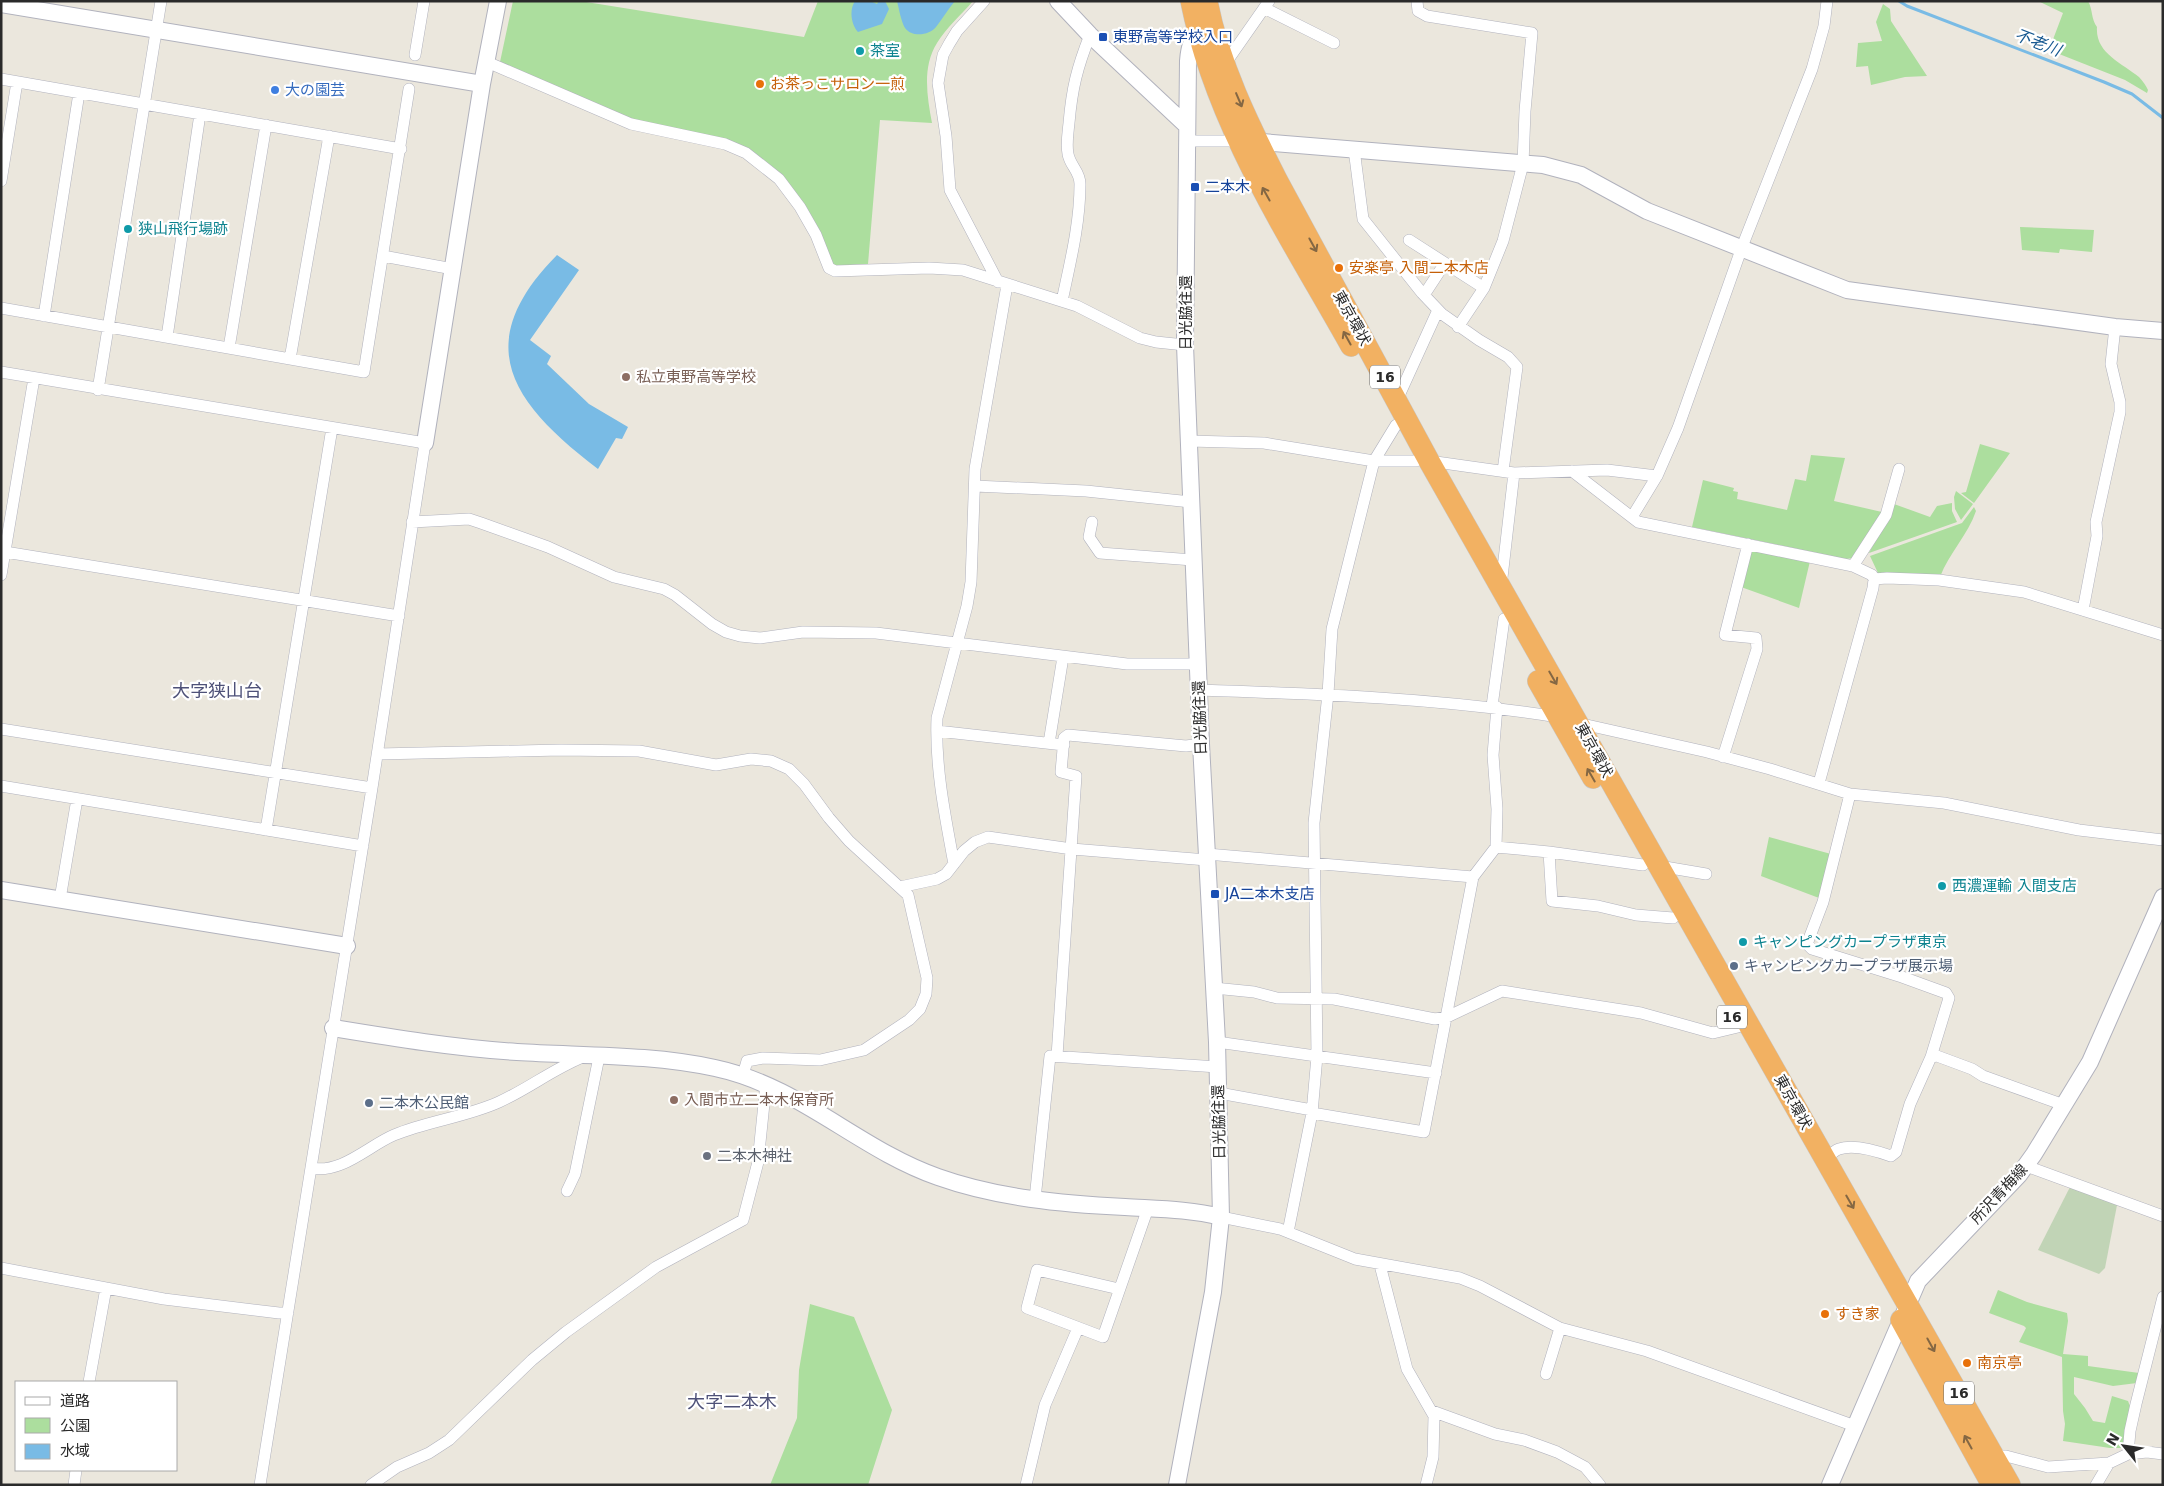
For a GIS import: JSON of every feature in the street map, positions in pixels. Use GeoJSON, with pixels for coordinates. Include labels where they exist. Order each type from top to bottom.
{"type":"FeatureCollection","features":[{"type":"Feature","properties":{"kind":"highway","name":"東京環状"},"geometry":{"type":"LineString","coordinates":[[1191,1],[1205,18],[1224,64],[1263,189],[1396,425],[1423,461],[1501,587],[1580,723],[1651,865],[1674,918],[1738,1028],[1813,1167],[1994,1456],[2010,1485]]}},
{"type":"Feature","properties":{"kind":"highway","name":"東京環状"},"geometry":{"type":"LineString","coordinates":[[1205,18],[1210,71],[1248,141],[1397,400],[1423,461],[1504,618],[1559,717],[1651,865],[1826,1160],[1992,1485]]}},
{"type":"Feature","properties":{"kind":"street"},"geometry":{"type":"LineString","coordinates":[[98,390],[161,1]]}},
{"type":"Feature","properties":{"kind":"street"},"geometry":{"type":"LineString","coordinates":[[415,55],[424,1]]}},
{"type":"Feature","properties":{"kind":"street"},"geometry":{"type":"LineString","coordinates":[[260,1485],[378,754],[412,522],[482,84],[498,1]]}},
{"type":"Feature","properties":{"kind":"street"},"geometry":{"type":"LineString","coordinates":[[954,864],[944,812],[937,731],[941,699],[967,606],[971,582],[975,486],[980,436],[1002,283],[950,190],[946,136],[938,83],[944,55],[949,44],[957,31],[984,1]]}},
{"type":"Feature","properties":{"kind":"street"},"geometry":{"type":"LineString","coordinates":[[1058,1],[1187,134],[1552,167],[1581,175],[1647,211],[1847,290],[2115,327],[2163,331]]}},
{"type":"Feature","properties":{"kind":"street"},"geometry":{"type":"LineString","coordinates":[[1417,1],[1418,11],[1427,16],[1532,33],[1524,111],[1523,164],[1502,241],[1484,288],[1458,327]]}},
{"type":"Feature","properties":{"kind":"street"},"geometry":{"type":"LineString","coordinates":[[1632,517],[1657,476],[1678,428],[1742,247],[1812,69],[1824,26],[1827,1]]}},
{"type":"Feature","properties":{"kind":"street"},"geometry":{"type":"LineString","coordinates":[[1,4],[482,84]]}},
{"type":"Feature","properties":{"kind":"street"},"geometry":{"type":"LineString","coordinates":[[1224,64],[1266,5],[1334,43]]}},
{"type":"Feature","properties":{"kind":"street","name":"日光脇往還"},"geometry":{"type":"LineString","coordinates":[[1177,1485],[1213,1292],[1221,1216],[1217,1042],[1201,744],[1185,345],[1188,61],[1192,42],[1205,18]]}},
{"type":"Feature","properties":{"kind":"street"},"geometry":{"type":"LineString","coordinates":[[1062,301],[1074,247],[1080,184],[1079,173],[1070,164],[1067,147],[1071,99],[1076,71],[1090,35]]}},
{"type":"Feature","properties":{"kind":"street"},"geometry":{"type":"LineString","coordinates":[[487,62],[631,124],[725,144],[746,153],[779,179],[800,207],[816,235],[829,268],[834,271],[929,268],[963,270],[1090,311],[1126,333],[1140,338],[1185,345]]}},
{"type":"Feature","properties":{"kind":"street"},"geometry":{"type":"LineString","coordinates":[[1,79],[401,149]]}},
{"type":"Feature","properties":{"kind":"street"},"geometry":{"type":"LineString","coordinates":[[1,181],[17,82]]}},
{"type":"Feature","properties":{"kind":"street"},"geometry":{"type":"LineString","coordinates":[[1,308],[364,372],[401,149],[409,89]]}},
{"type":"Feature","properties":{"kind":"street"},"geometry":{"type":"LineString","coordinates":[[44,316],[79,93]]}},
{"type":"Feature","properties":{"kind":"street"},"geometry":{"type":"LineString","coordinates":[[167,337],[200,114]]}},
{"type":"Feature","properties":{"kind":"street"},"geometry":{"type":"LineString","coordinates":[[229,348],[266,125]]}},
{"type":"Feature","properties":{"kind":"street"},"geometry":{"type":"LineString","coordinates":[[290,359],[329,136]]}},
{"type":"Feature","properties":{"kind":"street"},"geometry":{"type":"LineString","coordinates":[[1354,149],[1363,219],[1424,296],[1438,310],[1458,327],[1508,357],[1517,367],[1501,587]]}},
{"type":"Feature","properties":{"kind":"street"},"geometry":{"type":"LineString","coordinates":[[1409,240],[1484,288]]}},
{"type":"Feature","properties":{"kind":"street"},"geometry":{"type":"LineString","coordinates":[[383,256],[453,269]]}},
{"type":"Feature","properties":{"kind":"street"},"geometry":{"type":"LineString","coordinates":[[1424,296],[1445,263]]}},
{"type":"Feature","properties":{"kind":"street"},"geometry":{"type":"LineString","coordinates":[[1397,400],[1438,310]]}},
{"type":"Feature","properties":{"kind":"street"},"geometry":{"type":"LineString","coordinates":[[2083,610],[2097,536],[2096,522],[2120,412],[2120,402],[2111,364],[2115,327]]}},
{"type":"Feature","properties":{"kind":"street"},"geometry":{"type":"LineString","coordinates":[[1,372],[98,390],[425,444]]}},
{"type":"Feature","properties":{"kind":"street"},"geometry":{"type":"LineString","coordinates":[[1,575],[34,378]]}},
{"type":"Feature","properties":{"kind":"street"},"geometry":{"type":"LineString","coordinates":[[1288,1232],[1312,1112],[1317,1056],[1314,823],[1328,694],[1332,629],[1374,460],[1396,425]]}},
{"type":"Feature","properties":{"kind":"street"},"geometry":{"type":"LineString","coordinates":[[266,830],[332,428]]}},
{"type":"Feature","properties":{"kind":"street"},"geometry":{"type":"LineString","coordinates":[[1189,441],[1264,443],[1374,460],[1423,461],[1509,472],[1607,470],[1657,476]]}},
{"type":"Feature","properties":{"kind":"street"},"geometry":{"type":"LineString","coordinates":[[1853,566],[1886,515],[1899,469]]}},
{"type":"Feature","properties":{"kind":"street"},"geometry":{"type":"LineString","coordinates":[[1572,470],[1638,522],[1853,566],[1864,569],[1872,575],[1874,580],[1819,783]]}},
{"type":"Feature","properties":{"kind":"street"},"geometry":{"type":"LineString","coordinates":[[975,486],[1086,491],[1191,502]]}},
{"type":"Feature","properties":{"kind":"street"},"geometry":{"type":"LineString","coordinates":[[412,522],[469,519],[490,526],[548,547],[614,577],[664,589],[675,595],[712,624],[726,632],[740,636],[760,638],[803,632],[876,632],[1126,664],[1198,664]]}},
{"type":"Feature","properties":{"kind":"street"},"geometry":{"type":"LineString","coordinates":[[1092,522],[1089,537],[1100,552],[1193,560]]}},
{"type":"Feature","properties":{"kind":"street"},"geometry":{"type":"LineString","coordinates":[[1723,756],[1757,649],[1756,638],[1725,634],[1748,544]]}},
{"type":"Feature","properties":{"kind":"street"},"geometry":{"type":"LineString","coordinates":[[5,552],[399,616]]}},
{"type":"Feature","properties":{"kind":"street"},"geometry":{"type":"LineString","coordinates":[[1874,580],[1887,578],[1939,580],[2024,592],[2163,635]]}},
{"type":"Feature","properties":{"kind":"street"},"geometry":{"type":"LineString","coordinates":[[1219,1093],[1424,1132],[1448,1016],[1473,877],[1496,847],[1497,809],[1493,756],[1495,707],[1504,618]]}},
{"type":"Feature","properties":{"kind":"street"},"geometry":{"type":"LineString","coordinates":[[1049,743],[1063,657]]}},
{"type":"Feature","properties":{"kind":"street"},"geometry":{"type":"LineString","coordinates":[[1199,690],[1328,694],[1495,707],[1559,717],[1723,756],[1819,783],[1850,794],[1944,802],[2079,830],[2163,840]]}},
{"type":"Feature","properties":{"kind":"street"},"geometry":{"type":"LineString","coordinates":[[1,729],[372,788]]}},
{"type":"Feature","properties":{"kind":"street"},"geometry":{"type":"LineString","coordinates":[[937,731],[1064,745]]}},
{"type":"Feature","properties":{"kind":"street"},"geometry":{"type":"LineString","coordinates":[[1057,1056],[1076,776],[1061,772],[1064,738],[1068,735],[1186,746],[1201,744]]}},
{"type":"Feature","properties":{"kind":"street"},"geometry":{"type":"LineString","coordinates":[[378,754],[561,750],[639,751],[716,765],[751,759],[771,761],[789,769],[849,841],[908,895],[927,978],[926,994],[920,1009],[909,1020],[864,1050],[820,1060],[763,1058],[747,1061],[743,1075]]}},
{"type":"Feature","properties":{"kind":"street"},"geometry":{"type":"LineString","coordinates":[[1,786],[363,846]]}},
{"type":"Feature","properties":{"kind":"street"},"geometry":{"type":"LineString","coordinates":[[1826,1160],[1833,1152],[1845,1148],[1858,1148],[1891,1156],[1896,1152],[1910,1104],[1932,1057],[1949,998],[1946,993],[1812,949],[1807,944],[1823,902],[1850,794]]}},
{"type":"Feature","properties":{"kind":"street"},"geometry":{"type":"LineString","coordinates":[[60,899],[77,799]]}},
{"type":"Feature","properties":{"kind":"street"},"geometry":{"type":"LineString","coordinates":[[900,888],[937,879],[946,874],[964,851],[988,836],[1072,849],[1314,864],[1473,877]]}},
{"type":"Feature","properties":{"kind":"street"},"geometry":{"type":"LineString","coordinates":[[1496,847],[1651,865],[1706,874]]}},
{"type":"Feature","properties":{"kind":"street"},"geometry":{"type":"LineString","coordinates":[[1549,852],[1552,901],[1598,906],[1636,915],[1674,918]]}},
{"type":"Feature","properties":{"kind":"street"},"geometry":{"type":"LineString","coordinates":[[1,890],[347,946]]}},
{"type":"Feature","properties":{"kind":"street","name":"所沢青梅線"},"geometry":{"type":"LineString","coordinates":[[1830,1485],[1918,1281],[2026,1166],[2090,1062],[2163,897]]}},
{"type":"Feature","properties":{"kind":"street"},"geometry":{"type":"LineString","coordinates":[[1214,988],[1254,992],[1277,998],[1334,999],[1435,1019],[1448,1016],[1502,991],[1641,1013],[1713,1033],[1738,1028]]}},
{"type":"Feature","properties":{"kind":"street"},"geometry":{"type":"LineString","coordinates":[[333,1028],[464,1048],[694,1064],[743,1075],[811,1106],[865,1142],[915,1168],[961,1185],[1000,1194],[1035,1199],[1187,1210],[1221,1216],[1288,1232],[1355,1260],[1460,1278],[1480,1286],[1560,1328],[1647,1351],[1855,1426]]}},
{"type":"Feature","properties":{"kind":"street"},"geometry":{"type":"LineString","coordinates":[[1217,1042],[1436,1073]]}},
{"type":"Feature","properties":{"kind":"street"},"geometry":{"type":"LineString","coordinates":[[311,1168],[318,1170],[342,1164],[395,1134],[500,1102],[562,1066],[592,1056]]}},
{"type":"Feature","properties":{"kind":"street"},"geometry":{"type":"LineString","coordinates":[[566,1190],[575,1174],[592,1056]]}},
{"type":"Feature","properties":{"kind":"street"},"geometry":{"type":"LineString","coordinates":[[1035,1199],[1050,1056],[1218,1067]]}},
{"type":"Feature","properties":{"kind":"street"},"geometry":{"type":"LineString","coordinates":[[1932,1057],[1937,1056],[1972,1069],[1983,1076],[2064,1105]]}},
{"type":"Feature","properties":{"kind":"street"},"geometry":{"type":"LineString","coordinates":[[371,1485],[396,1467],[428,1453],[449,1440],[532,1360],[566,1332],[656,1267],[743,1220],[758,1162],[766,1084]]}},
{"type":"Feature","properties":{"kind":"street"},"geometry":{"type":"LineString","coordinates":[[2026,1166],[2163,1216]]}},
{"type":"Feature","properties":{"kind":"street"},"geometry":{"type":"LineString","coordinates":[[1119,1289],[1037,1270],[1027,1308],[1103,1337],[1148,1208]]}},
{"type":"Feature","properties":{"kind":"street"},"geometry":{"type":"LineString","coordinates":[[1380,1265],[1408,1369],[1432,1411],[1435,1423],[1433,1457],[1426,1485]]}},
{"type":"Feature","properties":{"kind":"street"},"geometry":{"type":"LineString","coordinates":[[1,1268],[174,1300],[288,1313]]}},
{"type":"Feature","properties":{"kind":"street"},"geometry":{"type":"LineString","coordinates":[[89,1381],[106,1288]]}},
{"type":"Feature","properties":{"kind":"street"},"geometry":{"type":"LineString","coordinates":[[2128,1454],[2129,1438],[2136,1404],[2163,1297]]}},
{"type":"Feature","properties":{"kind":"street"},"geometry":{"type":"LineString","coordinates":[[1026,1485],[1045,1406],[1078,1328]]}},
{"type":"Feature","properties":{"kind":"street"},"geometry":{"type":"LineString","coordinates":[[1546,1374],[1560,1328]]}},
{"type":"Feature","properties":{"kind":"street"},"geometry":{"type":"LineString","coordinates":[[1432,1411],[1495,1434],[1524,1440],[1557,1452],[1585,1467],[1600,1485]]}},
{"type":"Feature","properties":{"kind":"street"},"geometry":{"type":"LineString","coordinates":[[1994,1456],[2006,1456],[2048,1467],[2110,1463],[2128,1454],[2147,1452],[2163,1454]]}},
{"type":"Feature","properties":{"kind":"street"},"geometry":{"type":"LineString","coordinates":[[2096,1485],[2110,1463]]}},
{"type":"Feature","properties":{"kind":"street"},"geometry":{"type":"LineString","coordinates":[[74,1485],[76,1471]]}},
{"type":"Feature","properties":{"kind":"green space"},"geometry":{"type":"Polygon","coordinates":[[[513,1],[580,1],[804,37],[818,1],[973,1],[945,32],[932,52],[927,82],[932,123],[880,120],[868,264],[830,266],[801,204],[747,150],[632,122],[500,62],[513,1]]]}},
{"type":"Feature","properties":{"kind":"green space"},"geometry":{"type":"Polygon","coordinates":[[[2038,1],[2088,1],[2097,27],[2100,44],[2105,51],[2139,77],[2148,90],[2147,93],[2125,80],[2049,50],[2063,13],[2038,1]]]}},
{"type":"Feature","properties":{"kind":"green space"},"geometry":{"type":"Polygon","coordinates":[[[1883,4],[1890,9],[1891,21],[1927,76],[1905,77],[1871,85],[1868,66],[1856,67],[1858,43],[1882,41],[1876,22],[1883,4]]]}},
{"type":"Feature","properties":{"kind":"green space"},"geometry":{"type":"Polygon","coordinates":[[[2020,227],[2094,230],[2092,252],[2060,249],[2059,253],[2022,250],[2020,227]]]}},
{"type":"Feature","properties":{"kind":"green space"},"geometry":{"type":"Polygon","coordinates":[[[1980,444],[2010,453],[1974,503],[1961,493],[1966,492],[1980,444]]]}},
{"type":"Feature","properties":{"kind":"green space"},"geometry":{"type":"Polygon","coordinates":[[[1811,455],[1845,458],[1834,501],[1882,512],[1853,558],[1846,559],[1692,527],[1703,480],[1734,488],[1733,491],[1738,492],[1737,499],[1787,510],[1795,479],[1806,481],[1811,455]]]}},
{"type":"Feature","properties":{"kind":"green space"},"geometry":{"type":"Polygon","coordinates":[[[1956,491],[1973,504],[1961,520],[1955,509],[1954,497],[1956,491]]]}},
{"type":"Feature","properties":{"kind":"green space"},"geometry":{"type":"Polygon","coordinates":[[[1952,503],[1952,511],[1957,522],[1869,553],[1894,504],[1930,517],[1937,506],[1952,503]]]}},
{"type":"Feature","properties":{"kind":"green space"},"geometry":{"type":"Polygon","coordinates":[[[1974,507],[1976,511],[1973,520],[1948,560],[1940,577],[1878,573],[1870,556],[1962,523],[1974,507]]]}},
{"type":"Feature","properties":{"kind":"green space"},"geometry":{"type":"Polygon","coordinates":[[[1754,549],[1810,561],[1799,608],[1741,587],[1749,551],[1754,549]]]}},
{"type":"Feature","properties":{"kind":"green space"},"geometry":{"type":"Polygon","coordinates":[[[1769,837],[1831,854],[1819,898],[1761,876],[1769,837]]]}},
{"type":"Feature","properties":{"kind":"green space"},"geometry":{"type":"Polygon","coordinates":[[[2070,1187],[2117,1205],[2105,1268],[2099,1274],[2038,1250],[2070,1187]]]}},
{"type":"Feature","properties":{"kind":"green space"},"geometry":{"type":"Polygon","coordinates":[[[1998,1290],[2027,1302],[2067,1313],[2068,1321],[2063,1354],[2088,1356],[2088,1366],[2139,1373],[2137,1383],[2113,1386],[2074,1377],[2074,1394],[2093,1421],[2105,1423],[2112,1396],[2128,1401],[2131,1409],[2124,1448],[2110,1448],[2063,1441],[2065,1424],[2062,1357],[2019,1342],[2026,1328],[2024,1326],[1989,1313],[1998,1290]]]}},
{"type":"Feature","properties":{"kind":"green space"},"geometry":{"type":"Polygon","coordinates":[[[810,1304],[854,1317],[892,1410],[868,1485],[770,1485],[797,1418],[799,1370],[810,1304]]]}},
{"type":"Feature","properties":{"kind":"water"},"geometry":{"type":"Polygon","coordinates":[[[855,1],[870,1],[877,4],[879,1],[885,1],[889,9],[882,24],[858,32],[852,17],[855,1]]]}},
{"type":"Feature","properties":{"kind":"water"},"geometry":{"type":"Polygon","coordinates":[[[897,1],[955,1],[933,30],[916,34],[905,28],[897,1]]]}},
{"type":"Feature","properties":{"kind":"water"},"geometry":{"type":"Polygon","coordinates":[[[557,255],[579,270],[530,340],[551,356],[547,364],[589,404],[628,427],[622,439],[616,438],[598,469],[568,445],[543,421],[524,396],[512,371],[508,345],[514,317],[530,287],[557,255]]]}},
{"type":"Feature","properties":{"kind":"waterway","name":"不老川"},"geometry":{"type":"LineString","coordinates":[[1899,1],[1907,6],[2132,94],[2163,118]]}},
{"type":"Feature","properties":{"kind":"place","name":"東野高等学校入口"},"geometry":{"type":"Point","coordinates":[1103,37]}},
{"type":"Feature","properties":{"kind":"place","name":"茶室"},"geometry":{"type":"Point","coordinates":[860,51]}},
{"type":"Feature","properties":{"kind":"place","name":"お茶っこサロン一煎"},"geometry":{"type":"Point","coordinates":[760,84]}},
{"type":"Feature","properties":{"kind":"place","name":"大の園芸"},"geometry":{"type":"Point","coordinates":[275,90]}},
{"type":"Feature","properties":{"kind":"place","name":"二本木"},"geometry":{"type":"Point","coordinates":[1195,187]}},
{"type":"Feature","properties":{"kind":"place","name":"狭山飛行場跡"},"geometry":{"type":"Point","coordinates":[128,229]}},
{"type":"Feature","properties":{"kind":"place","name":"安楽亭 入間二本木店"},"geometry":{"type":"Point","coordinates":[1339,268]}},
{"type":"Feature","properties":{"kind":"place","name":"私立東野高等学校"},"geometry":{"type":"Point","coordinates":[626,377]}},
{"type":"Feature","properties":{"kind":"place","name":"西濃運輸 入間支店"},"geometry":{"type":"Point","coordinates":[1942,886]}},
{"type":"Feature","properties":{"kind":"place","name":"JA二本木支店"},"geometry":{"type":"Point","coordinates":[1215,894]}},
{"type":"Feature","properties":{"kind":"place","name":"キャンピングカープラザ東京"},"geometry":{"type":"Point","coordinates":[1743,942]}},
{"type":"Feature","properties":{"kind":"place","name":"キャンピングカープラザ展示場"},"geometry":{"type":"Point","coordinates":[1734,966]}},
{"type":"Feature","properties":{"kind":"place","name":"入間市立二本木保育所"},"geometry":{"type":"Point","coordinates":[674,1100]}},
{"type":"Feature","properties":{"kind":"place","name":"二本木公民館"},"geometry":{"type":"Point","coordinates":[369,1103]}},
{"type":"Feature","properties":{"kind":"place","name":"二本木神社"},"geometry":{"type":"Point","coordinates":[707,1156]}},
{"type":"Feature","properties":{"kind":"place","name":"すき家"},"geometry":{"type":"Point","coordinates":[1825,1314]}},
{"type":"Feature","properties":{"kind":"place","name":"南京亭"},"geometry":{"type":"Point","coordinates":[1967,1363]}},
{"type":"Feature","properties":{"kind":"district","name":"大字狭山台"},"geometry":{"type":"Point","coordinates":[217,691]}},
{"type":"Feature","properties":{"kind":"district","name":"大字二本木"},"geometry":{"type":"Point","coordinates":[732,1402]}}]}
